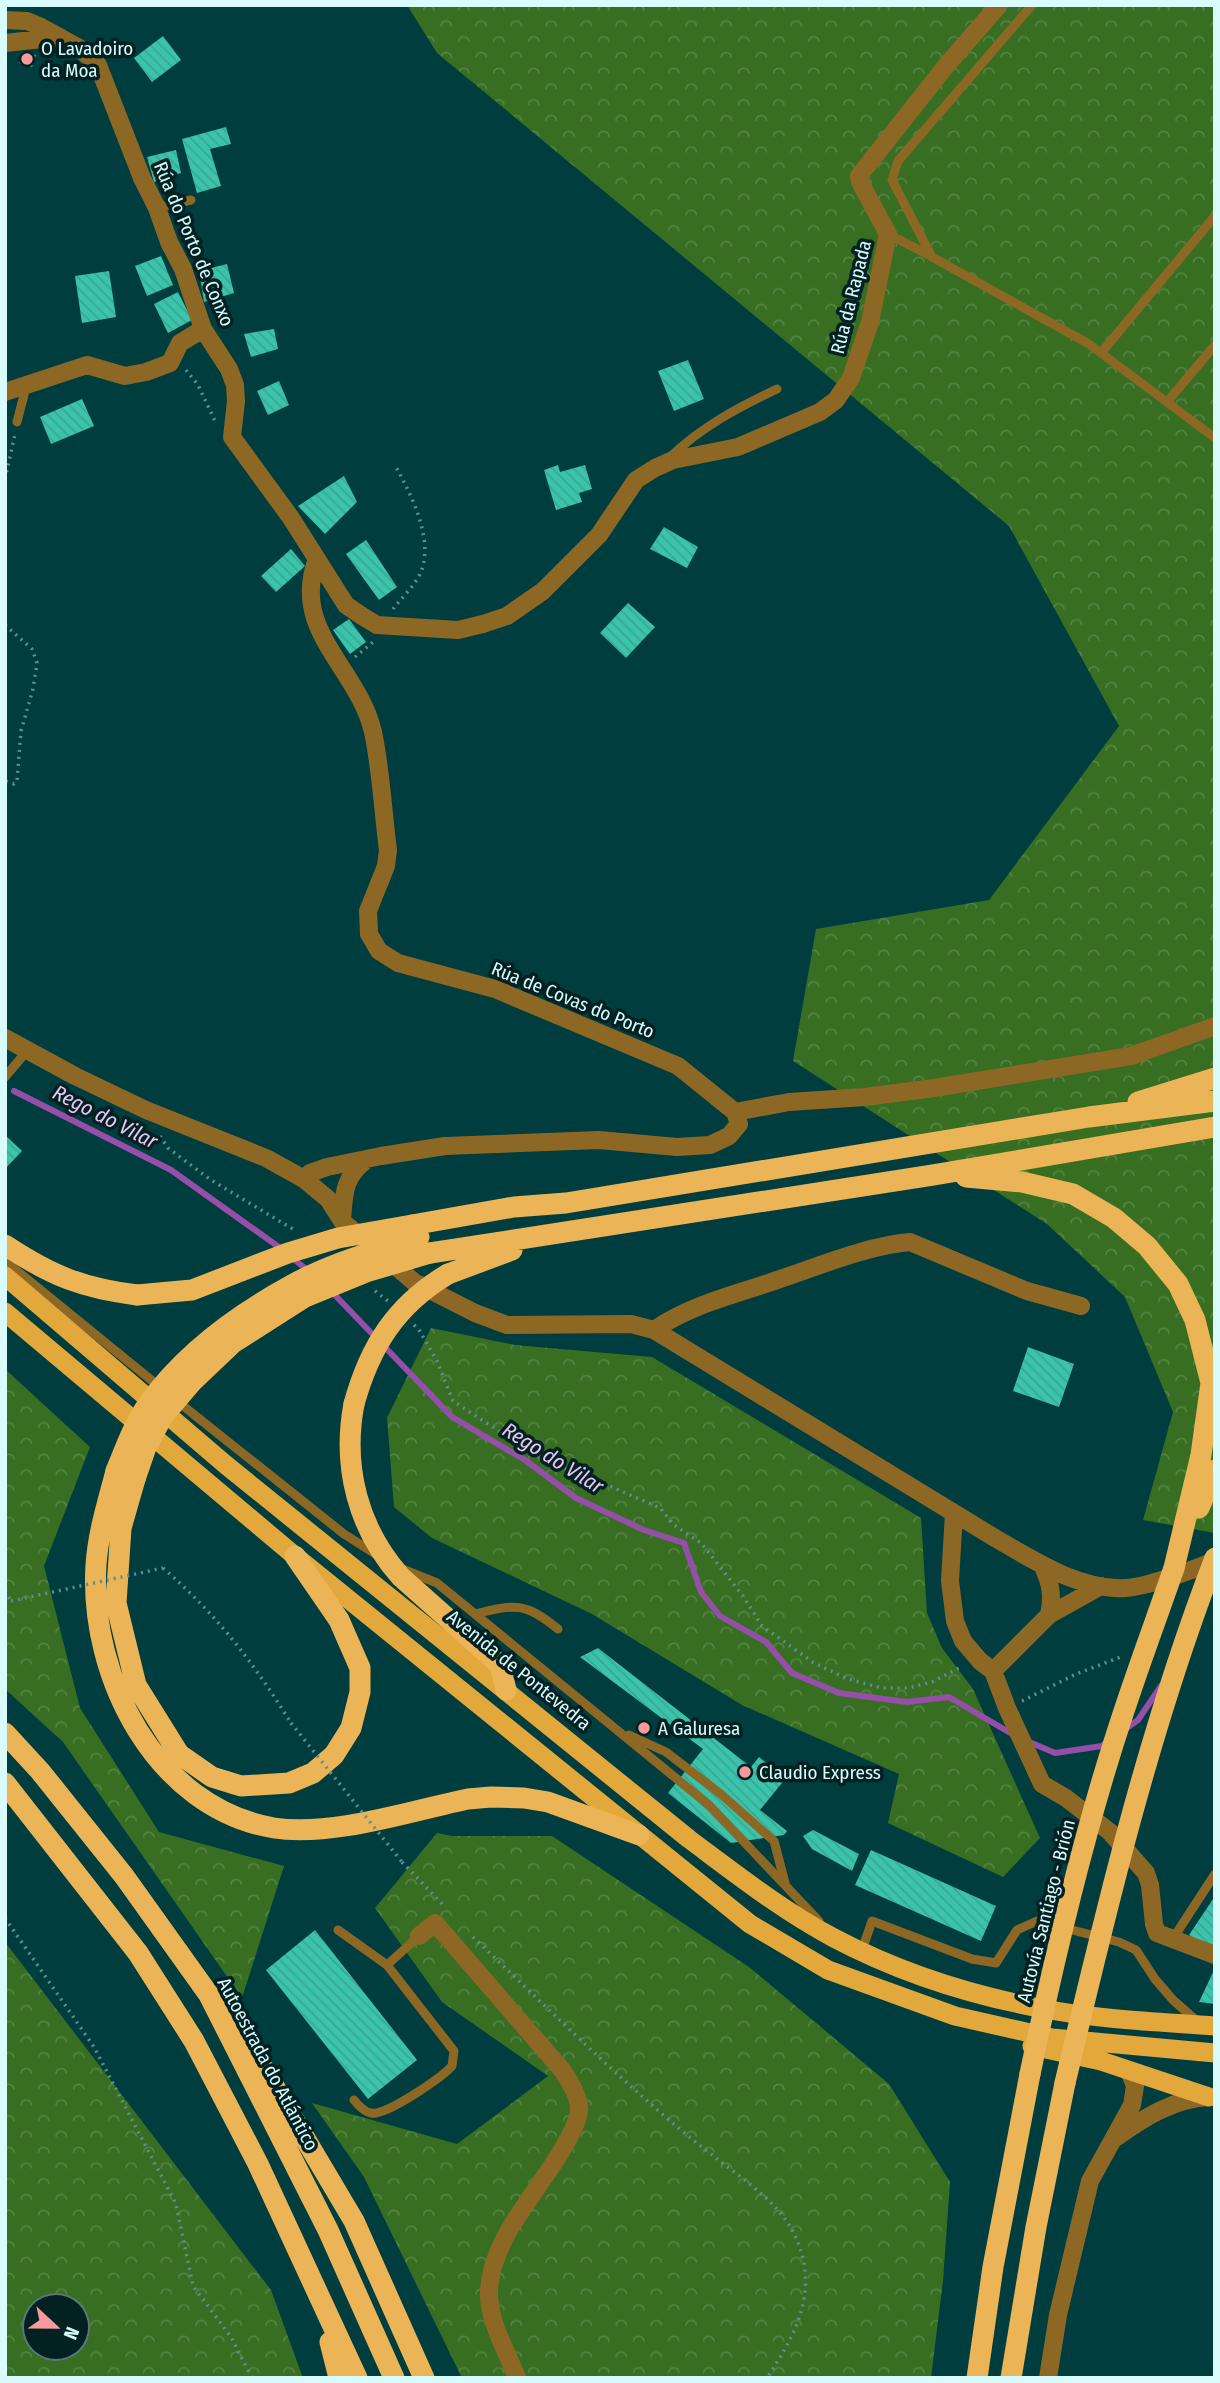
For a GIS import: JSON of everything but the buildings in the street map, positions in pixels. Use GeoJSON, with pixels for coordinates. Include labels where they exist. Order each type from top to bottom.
{"type":"FeatureCollection","features":[{"type":"Feature","properties":{"kind":"highway"},"geometry":{"type":"LineString","coordinates":[[1089,1118],[1215,1079]]}},
{"type":"Feature","properties":{"kind":"highway"},"geometry":{"type":"LineString","coordinates":[[639,1835],[548,1802],[491,1797],[468,1799],[316,1829],[275,1828],[234,1818],[184,1787],[139,1734],[117,1688],[104,1646],[98,1608],[96,1566],[102,1521],[126,1475],[163,1416],[192,1382],[233,1343],[305,1297],[366,1272],[421,1239],[501,1209],[566,1203],[1089,1118],[1215,1101]]}},
{"type":"Feature","properties":{"kind":"highway"},"geometry":{"type":"LineString","coordinates":[[5,1245],[73,1282],[99,1290],[137,1295],[192,1290],[288,1253],[325,1242],[554,1235],[1215,1127]]}},
{"type":"Feature","properties":{"kind":"highway"},"geometry":{"type":"LineString","coordinates":[[933,1175],[1022,1182],[1073,1194],[1114,1217],[1147,1246],[1178,1284],[1195,1320],[1211,1383],[1188,1524]]}},
{"type":"Feature","properties":{"kind":"highway"},"geometry":{"type":"LineString","coordinates":[[506,1690],[500,1665],[387,1562],[366,1526],[355,1487],[349,1445],[354,1404],[361,1378],[373,1349],[406,1305],[428,1286],[448,1274],[554,1235]]}},
{"type":"Feature","properties":{"kind":"highway","name":"Avenida de Pontevedra"},"geometry":{"type":"LineString","coordinates":[[5,1276],[226,1465],[700,1847],[761,1892],[834,1938],[950,1986],[1055,2011],[1115,2019],[1208,2025]]}},
{"type":"Feature","properties":{"kind":"highway"},"geometry":{"type":"LineString","coordinates":[[5,1312],[295,1556],[750,1924],[828,1970],[955,2016],[1052,2038],[1215,2053]]}},
{"type":"Feature","properties":{"kind":"highway","name":"Autovía Santiago - Brión"},"geometry":{"type":"LineString","coordinates":[[977,2378],[993,2267],[1030,2074],[1045,2001],[1088,1834],[1122,1715],[1188,1524],[1215,1470]]}},
{"type":"Feature","properties":{"kind":"highway"},"geometry":{"type":"LineString","coordinates":[[126,1475],[116,1603],[136,1685],[179,1754],[212,1777],[242,1786],[289,1783],[313,1773],[334,1755],[351,1728],[360,1692],[360,1668],[339,1620],[295,1556]]}},
{"type":"Feature","properties":{"kind":"highway"},"geometry":{"type":"LineString","coordinates":[[1011,2378],[1036,2227],[1065,2083],[1121,1850],[1174,1672],[1215,1559]]}},
{"type":"Feature","properties":{"kind":"highway","name":"Autoestrada do Atlántico"},"geometry":{"type":"LineString","coordinates":[[5,1733],[40,1771],[124,1876],[209,1995],[328,2230],[394,2378]]}},
{"type":"Feature","properties":{"kind":"highway"},"geometry":{"type":"LineString","coordinates":[[5,1783],[138,1953],[194,2041],[258,2164],[357,2378]]}},
{"type":"Feature","properties":{"kind":"highway"},"geometry":{"type":"LineString","coordinates":[[209,1995],[265,2071],[354,2221],[424,2378]]}},
{"type":"Feature","properties":{"kind":"highway"},"geometry":{"type":"LineString","coordinates":[[995,2026],[1018,2043],[1101,2061],[1212,2098]]}},
{"type":"Feature","properties":{"kind":"highway"},"geometry":{"type":"LineString","coordinates":[[314,2283],[339,2378]]}},
{"type":"Feature","properties":{"kind":"street","name":"Rúa da Rapada"},"geometry":{"type":"LineString","coordinates":[[317,559],[346,605],[377,625],[458,629],[484,624],[507,616],[543,591],[599,535],[636,480],[673,460],[738,447],[820,412],[836,400],[851,378],[870,322],[888,234],[859,176],[945,67],[999,5]]}},
{"type":"Feature","properties":{"kind":"street","name":"Rúa do Porto de Conxo"},"geometry":{"type":"LineString","coordinates":[[5,20],[27,21],[79,48],[98,65],[142,178],[183,269],[203,328],[229,369],[235,385],[232,437]]}},
{"type":"Feature","properties":{"kind":"street"},"geometry":{"type":"LineString","coordinates":[[5,43],[60,37]]}},
{"type":"Feature","properties":{"kind":"street"},"geometry":{"type":"LineString","coordinates":[[5,392],[87,365],[125,376],[146,372],[170,363],[180,343],[203,328]]}},
{"type":"Feature","properties":{"kind":"street"},"geometry":{"type":"LineString","coordinates":[[232,437],[291,518],[317,559]]}},
{"type":"Feature","properties":{"kind":"street","name":"Rúa de Covas do Porto"},"geometry":{"type":"LineString","coordinates":[[317,559],[309,591],[311,610],[317,628],[362,702],[372,732],[388,850],[386,866],[368,911],[369,934],[379,951],[398,963],[495,989],[678,1066],[735,1112]]}},
{"type":"Feature","properties":{"kind":"street"},"geometry":{"type":"LineString","coordinates":[[304,1179],[310,1173],[327,1167],[445,1146],[599,1140],[677,1146],[710,1145],[729,1136],[739,1124],[735,1112],[789,1102],[865,1097],[934,1088],[1131,1056],[1215,1026]]}},
{"type":"Feature","properties":{"kind":"street"},"geometry":{"type":"LineString","coordinates":[[5,1038],[146,1110],[266,1158],[304,1179],[328,1199],[342,1221],[414,1282],[494,1321],[507,1325],[543,1326],[631,1324],[654,1330],[1043,1567],[1101,1586],[1127,1588],[1161,1580],[1215,1559]]}},
{"type":"Feature","properties":{"kind":"street"},"geometry":{"type":"LineString","coordinates":[[342,1221],[343,1199],[349,1177],[368,1159]]}},
{"type":"Feature","properties":{"kind":"street"},"geometry":{"type":"LineString","coordinates":[[654,1330],[679,1314],[771,1282],[852,1256],[911,1242],[1027,1291],[1081,1306]]}},
{"type":"Feature","properties":{"kind":"street"},"geometry":{"type":"LineString","coordinates":[[954,1513],[950,1581],[955,1621],[964,1641],[986,1666],[1042,1784],[1066,1798],[1110,1832],[1146,1873],[1157,1933],[1215,1955]]}},
{"type":"Feature","properties":{"kind":"street"},"geometry":{"type":"LineString","coordinates":[[1043,1567],[1050,1581],[1053,1598],[1049,1615]]}},
{"type":"Feature","properties":{"kind":"street"},"geometry":{"type":"LineString","coordinates":[[986,1666],[1049,1615],[1101,1586]]}},
{"type":"Feature","properties":{"kind":"street"},"geometry":{"type":"LineString","coordinates":[[419,1937],[435,1923],[563,2071],[575,2091],[579,2110],[573,2129],[500,2246],[492,2270],[489,2308],[517,2378]]}},
{"type":"Feature","properties":{"kind":"street"},"geometry":{"type":"LineString","coordinates":[[1048,2378],[1058,2315],[1090,2181],[1132,2105],[1135,2086],[1129,2071]]}},
{"type":"Feature","properties":{"kind":"street"},"geometry":{"type":"LineString","coordinates":[[1109,2143],[1141,2120],[1181,2101],[1212,2098]]}},
{"type":"Feature","properties":{"kind":"lane"},"geometry":{"type":"LineString","coordinates":[[932,257],[892,180],[894,169],[1032,5]]}},
{"type":"Feature","properties":{"kind":"lane"},"geometry":{"type":"LineString","coordinates":[[157,208],[191,200]]}},
{"type":"Feature","properties":{"kind":"lane"},"geometry":{"type":"LineString","coordinates":[[1101,353],[1215,216]]}},
{"type":"Feature","properties":{"kind":"lane"},"geometry":{"type":"LineString","coordinates":[[888,234],[1101,353],[1215,438]]}},
{"type":"Feature","properties":{"kind":"lane"},"geometry":{"type":"LineString","coordinates":[[1167,402],[1215,345]]}},
{"type":"Feature","properties":{"kind":"lane"},"geometry":{"type":"LineString","coordinates":[[17,422],[26,387]]}},
{"type":"Feature","properties":{"kind":"lane"},"geometry":{"type":"LineString","coordinates":[[663,464],[687,440],[726,414],[777,389]]}},
{"type":"Feature","properties":{"kind":"lane"},"geometry":{"type":"LineString","coordinates":[[5,1077],[27,1051]]}},
{"type":"Feature","properties":{"kind":"lane"},"geometry":{"type":"LineString","coordinates":[[5,1261],[101,1341],[323,1517],[387,1562],[437,1583],[618,1730],[710,1806],[834,1938]]}},
{"type":"Feature","properties":{"kind":"lane"},"geometry":{"type":"LineString","coordinates":[[475,1614],[513,1606],[526,1608],[558,1629]]}},
{"type":"Feature","properties":{"kind":"lane"},"geometry":{"type":"LineString","coordinates":[[618,1730],[666,1752],[722,1795],[774,1841],[785,1885]]}},
{"type":"Feature","properties":{"kind":"lane"},"geometry":{"type":"LineString","coordinates":[[1172,1940],[1215,1874]]}},
{"type":"Feature","properties":{"kind":"lane"},"geometry":{"type":"LineString","coordinates":[[862,1950],[872,1921],[972,1959],[996,1963],[1017,1930],[1037,1921],[1119,1942],[1136,1950],[1173,2000],[1208,2025]]}},
{"type":"Feature","properties":{"kind":"lane"},"geometry":{"type":"LineString","coordinates":[[338,1930],[387,1965],[454,2051],[454,2058],[447,2071],[417,2093],[380,2113],[363,2109],[354,2099]]}},
{"type":"Feature","properties":{"kind":"lane"},"geometry":{"type":"LineString","coordinates":[[387,1965],[419,1937]]}},
{"type":"Feature","properties":{"kind":"path"},"geometry":{"type":"LineString","coordinates":[[172,358],[192,377],[215,421],[232,437]]}},
{"type":"Feature","properties":{"kind":"path"},"geometry":{"type":"LineString","coordinates":[[5,479],[17,422]]}},
{"type":"Feature","properties":{"kind":"path"},"geometry":{"type":"LineString","coordinates":[[342,667],[378,638],[390,614],[418,578],[422,567],[423,537],[416,503],[396,467]]}},
{"type":"Feature","properties":{"kind":"path"},"geometry":{"type":"LineString","coordinates":[[5,625],[32,649],[37,663],[21,731],[19,773],[14,783],[5,781]]}},
{"type":"Feature","properties":{"kind":"path"},"geometry":{"type":"LineString","coordinates":[[146,1110],[153,1127],[168,1148],[190,1162],[211,1181],[301,1234]]}},
{"type":"Feature","properties":{"kind":"path"},"geometry":{"type":"LineString","coordinates":[[374,1290],[394,1306]]}},
{"type":"Feature","properties":{"kind":"path"},"geometry":{"type":"LineString","coordinates":[[411,1322],[419,1330],[437,1361],[453,1401],[543,1460],[660,1508],[674,1525],[701,1543],[743,1596],[762,1626],[814,1662],[848,1679],[883,1688],[908,1688],[932,1682],[962,1666],[986,1666]]}},
{"type":"Feature","properties":{"kind":"path"},"geometry":{"type":"LineString","coordinates":[[5,1591],[11,1601],[163,1569],[197,1598],[232,1636],[260,1673],[291,1723],[402,1862],[446,1908]]}},
{"type":"Feature","properties":{"kind":"path"},"geometry":{"type":"LineString","coordinates":[[1007,1708],[1076,1674],[1134,1651]]}},
{"type":"Feature","properties":{"kind":"path"},"geometry":{"type":"LineString","coordinates":[[5,1919],[94,2047],[176,2204],[193,2286],[231,2337],[252,2378]]}},
{"type":"Feature","properties":{"kind":"path"},"geometry":{"type":"LineString","coordinates":[[472,1936],[642,2097],[768,2199],[786,2220],[797,2240],[805,2267],[805,2293],[800,2322],[795,2333],[766,2378]]}},
{"type":"Feature","properties":{"kind":"green space"},"geometry":{"type":"Polygon","coordinates":[[[407,5],[1215,5],[1215,1533],[1143,1520],[1173,1412],[1125,1297],[1047,1224],[793,1061],[816,929],[989,900],[1119,726],[1009,526],[437,53],[407,5]]]}},
{"type":"Feature","properties":{"kind":"green space"},"geometry":{"type":"Polygon","coordinates":[[[431,1328],[515,1345],[652,1357],[921,1518],[927,1613],[942,1648],[973,1689],[1040,1838],[1003,1877],[888,1823],[899,1774],[742,1705],[592,1614],[432,1538],[394,1507],[387,1418],[431,1328]]]}},
{"type":"Feature","properties":{"kind":"green space"},"geometry":{"type":"Polygon","coordinates":[[[5,1369],[90,1447],[44,1566],[80,1708],[159,1832],[284,1866],[242,1998],[63,1742],[5,1689],[5,1369]]]}},
{"type":"Feature","properties":{"kind":"green space"},"geometry":{"type":"Polygon","coordinates":[[[437,1833],[452,1836],[552,1836],[749,1967],[889,2084],[950,2182],[943,2281],[931,2378],[462,2378],[364,2177],[312,2103],[457,2144],[548,2076],[442,2002],[375,1908],[437,1833]]]}},
{"type":"Feature","properties":{"kind":"green space"},"geometry":{"type":"Polygon","coordinates":[[[5,1942],[271,2290],[303,2378],[5,2378],[5,1942]]]}},
{"type":"Feature","properties":{"kind":"waterway","name":"Rego do Vilar"},"geometry":{"type":"LineString","coordinates":[[14,1091],[171,1170],[283,1250]]}},
{"type":"Feature","properties":{"kind":"waterway","name":"Rego do Vilar"},"geometry":{"type":"LineString","coordinates":[[291,1257],[310,1272]]}},
{"type":"Feature","properties":{"kind":"waterway","name":"Rego do Vilar"},"geometry":{"type":"LineString","coordinates":[[331,1291],[452,1417],[525,1460],[576,1498],[644,1530],[684,1543],[701,1592],[720,1616],[766,1642],[792,1673],[839,1693],[907,1702],[949,1697],[1017,1737]]}},
{"type":"Feature","properties":{"kind":"waterway","name":"Rego do Vilar"},"geometry":{"type":"LineString","coordinates":[[1124,1730],[1138,1720],[1161,1686]]}},
{"type":"Feature","properties":{"kind":"waterway","name":"Rego do Vilar"},"geometry":{"type":"LineString","coordinates":[[1027,1741],[1055,1753],[1102,1746],[1106,1743]]}},
{"type":"Feature","properties":{"kind":"place","name":"O Lavadoiro da Moa"},"geometry":{"type":"Point","coordinates":[27,59]}},
{"type":"Feature","properties":{"kind":"place","name":"A Galuresa"},"geometry":{"type":"Point","coordinates":[644,1728]}},
{"type":"Feature","properties":{"kind":"place","name":"Claudio Express"},"geometry":{"type":"Point","coordinates":[745,1772]}}]}
